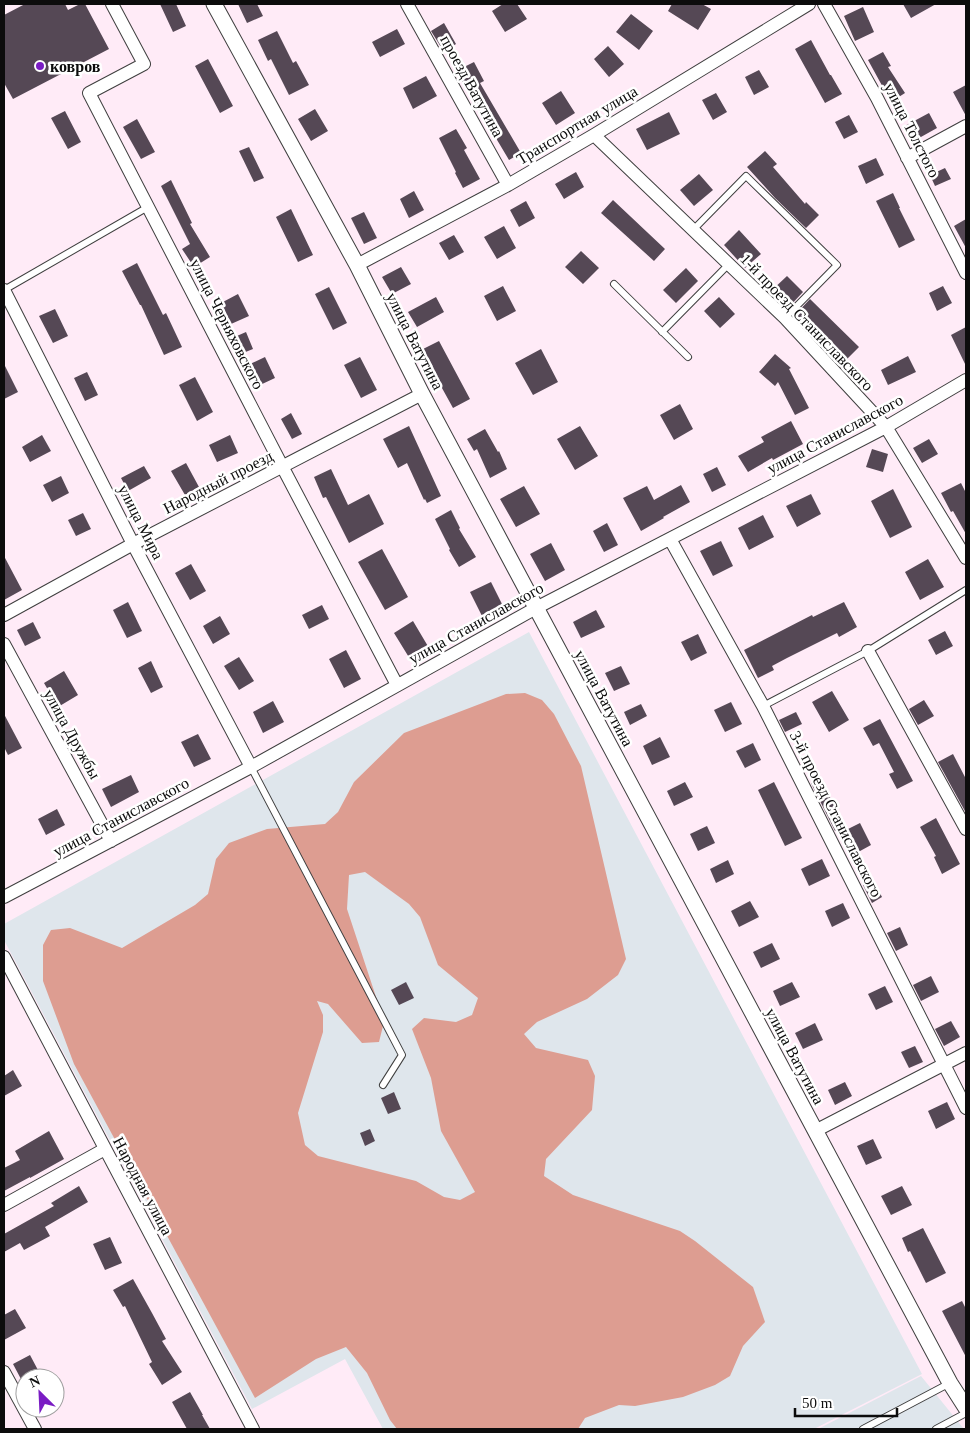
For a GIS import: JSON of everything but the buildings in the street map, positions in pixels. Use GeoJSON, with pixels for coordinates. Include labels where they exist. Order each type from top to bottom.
{"type":"FeatureCollection","features":[{"type":"Feature","properties":{"kind":"street","name":"улица Черняховского"},"geometry":{"type":"LineString","coordinates":[[112,4],[144,64],[89,93],[398,685]]}},
{"type":"Feature","properties":{"kind":"street","name":"улица Ватутина"},"geometry":{"type":"LineString","coordinates":[[214,4],[357,265],[422,394],[536,608],[950,1383],[966,1408]]}},
{"type":"Feature","properties":{"kind":"street","name":"проезд Ватутина"},"geometry":{"type":"LineString","coordinates":[[407,4],[508,185]]}},
{"type":"Feature","properties":{"kind":"street","name":"Транспортная улица"},"geometry":{"type":"LineString","coordinates":[[357,265],[508,185],[594,135],[807,4]]}},
{"type":"Feature","properties":{"kind":"street","name":"улица Толстого"},"geometry":{"type":"LineString","coordinates":[[824,4],[878,98],[966,273]]}},
{"type":"Feature","properties":{"kind":"street"},"geometry":{"type":"LineString","coordinates":[[907,158],[966,126]]}},
{"type":"Feature","properties":{"kind":"street","name":"1-й проезд Станиславского"},"geometry":{"type":"LineString","coordinates":[[594,135],[785,318],[886,427],[966,558]]}},
{"type":"Feature","properties":{"kind":"street","name":"улица Мира"},"geometry":{"type":"LineString","coordinates":[[4,290],[133,544],[251,766]]}},
{"type":"Feature","properties":{"kind":"street","name":"улица Станиславского"},"geometry":{"type":"LineString","coordinates":[[4,897],[251,766],[536,608],[886,427],[966,380]]}},
{"type":"Feature","properties":{"kind":"street","name":"Народный проезд"},"geometry":{"type":"LineString","coordinates":[[4,615],[133,544],[422,394]]}},
{"type":"Feature","properties":{"kind":"street","name":"3-й проезд Станиславского"},"geometry":{"type":"LineString","coordinates":[[670,538],[763,706],[966,1108]]}},
{"type":"Feature","properties":{"kind":"street","name":"улица Дружбы"},"geometry":{"type":"LineString","coordinates":[[4,644],[112,840]]}},
{"type":"Feature","properties":{"kind":"street"},"geometry":{"type":"LineString","coordinates":[[868,651],[966,829]]}},
{"type":"Feature","properties":{"kind":"street","name":"Народная улица"},"geometry":{"type":"LineString","coordinates":[[4,957],[253,1429]]}},
{"type":"Feature","properties":{"kind":"street"},"geometry":{"type":"LineString","coordinates":[[815,1131],[966,1053]]}},
{"type":"Feature","properties":{"kind":"street"},"geometry":{"type":"LineString","coordinates":[[4,1205],[105,1148]]}},
{"type":"Feature","properties":{"kind":"street"},"geometry":{"type":"LineString","coordinates":[[4,1372],[35,1429]]}},
{"type":"Feature","properties":{"kind":"lane"},"geometry":{"type":"LineString","coordinates":[[693,230],[746,176],[837,264],[785,318]]}},
{"type":"Feature","properties":{"kind":"lane"},"geometry":{"type":"LineString","coordinates":[[4,290],[149,207]]}},
{"type":"Feature","properties":{"kind":"lane"},"geometry":{"type":"LineString","coordinates":[[662,332],[729,264]]}},
{"type":"Feature","properties":{"kind":"lane"},"geometry":{"type":"LineString","coordinates":[[614,284],[688,357]]}},
{"type":"Feature","properties":{"kind":"lane"},"geometry":{"type":"LineString","coordinates":[[763,706],[868,651],[966,590]]}},
{"type":"Feature","properties":{"kind":"lane"},"geometry":{"type":"LineString","coordinates":[[251,766],[402,1055],[383,1086]]}},
{"type":"Feature","properties":{"kind":"lane"},"geometry":{"type":"LineString","coordinates":[[863,1429],[950,1383]]}},
{"type":"Feature","properties":{"kind":"lane"},"geometry":{"type":"LineString","coordinates":[[936,1429],[966,1413]]}},
{"type":"Feature","properties":{"kind":"shaded area"},"geometry":{"type":"Polygon","coordinates":[[[529,632],[922,1374],[814,1429],[383,1429],[345,1359],[252,1409],[4,940],[4,924],[529,632]]]}},
{"type":"Feature","properties":{"kind":"shaded area"},"geometry":{"type":"Polygon","coordinates":[[[525,693],[542,700],[554,714],[581,766],[626,959],[618,975],[587,999],[537,1022],[524,1034],[536,1048],[588,1060],[595,1076],[592,1110],[546,1159],[544,1176],[573,1195],[680,1231],[753,1287],[765,1322],[743,1346],[730,1376],[715,1385],[683,1397],[635,1406],[619,1405],[585,1418],[578,1429],[397,1429],[390,1420],[367,1373],[346,1347],[316,1359],[255,1398],[74,1064],[43,981],[43,945],[51,930],[70,928],[122,948],[195,905],[208,894],[216,859],[229,843],[267,829],[325,824],[338,812],[354,782],[404,733],[506,694],[525,693]],[[365,872],[349,875],[347,909],[380,1009],[383,1026],[379,1042],[362,1043],[328,1004],[317,1001],[323,1015],[323,1032],[298,1113],[305,1145],[318,1156],[416,1181],[444,1197],[460,1200],[475,1192],[441,1131],[431,1078],[412,1029],[424,1018],[456,1022],[472,1015],[478,998],[438,965],[420,917],[409,904],[365,872]]]}},
{"type":"Feature","properties":{"kind":"shaded area"},"geometry":{"type":"Polygon","coordinates":[[[921,1376],[964,1429],[818,1429],[921,1376]]]}},
{"type":"Feature","properties":{"kind":"place","name":"ковров"},"geometry":{"type":"Point","coordinates":[40,66]}}]}
